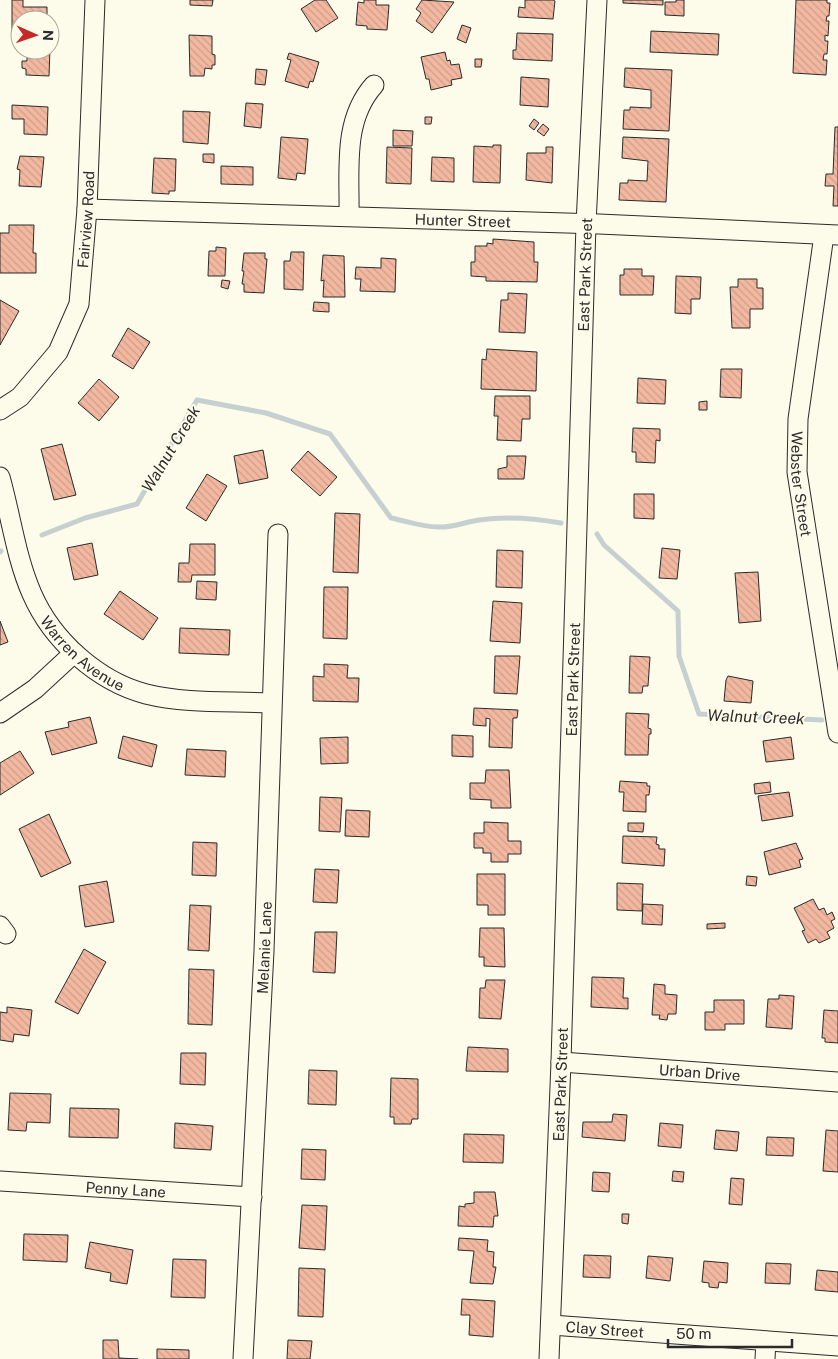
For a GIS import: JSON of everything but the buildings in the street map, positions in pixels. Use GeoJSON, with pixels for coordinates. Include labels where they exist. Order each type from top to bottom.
{"type":"FeatureCollection","features":[{"type":"Feature","properties":{"kind":"street","name":"Fairview Road"},"geometry":{"type":"LineString","coordinates":[[0,410],[20,396],[58,352],[73,322],[82,284],[88,209],[95,0]]}},
{"type":"Feature","properties":{"kind":"street","name":"East Park Street"},"geometry":{"type":"LineString","coordinates":[[549,1359],[561,1062],[586,224],[596,0]]}},
{"type":"Feature","properties":{"kind":"street"},"geometry":{"type":"LineString","coordinates":[[349,216],[351,130],[360,102],[374,85]]}},
{"type":"Feature","properties":{"kind":"street","name":"Hunter Street"},"geometry":{"type":"LineString","coordinates":[[88,209],[586,224],[831,235]]}},
{"type":"Feature","properties":{"kind":"street","name":"Webster Street"},"geometry":{"type":"LineString","coordinates":[[831,235],[798,419],[797,472],[838,733]]}},
{"type":"Feature","properties":{"kind":"street","name":"Warren Avenue"},"geometry":{"type":"LineString","coordinates":[[0,478],[31,592],[41,613],[74,653],[106,676],[144,693],[185,700],[270,703]]}},
{"type":"Feature","properties":{"kind":"street","name":"Melanie Lane"},"geometry":{"type":"LineString","coordinates":[[243,1359],[264,951],[270,703],[278,534]]}},
{"type":"Feature","properties":{"kind":"street"},"geometry":{"type":"LineString","coordinates":[[0,713],[35,689],[74,653]]}},
{"type":"Feature","properties":{"kind":"street","name":"Urban Drive"},"geometry":{"type":"LineString","coordinates":[[561,1062],[838,1082]]}},
{"type":"Feature","properties":{"kind":"street","name":"Penny Lane"},"geometry":{"type":"LineString","coordinates":[[0,1181],[252,1198]]}},
{"type":"Feature","properties":{"kind":"street","name":"Clay Street"},"geometry":{"type":"LineString","coordinates":[[551,1325],[766,1350],[828,1350]]}},
{"type":"Feature","properties":{"kind":"waterway","name":"Walnut Creek"},"geometry":{"type":"LineString","coordinates":[[42,535],[85,518],[137,504],[197,400],[266,413],[330,434],[391,518],[435,527],[499,518],[561,523]]}},
{"type":"Feature","properties":{"kind":"waterway","name":"Walnut Creek"},"geometry":{"type":"LineString","coordinates":[[597,534],[604,545],[678,611],[679,656],[699,714],[822,720]]}}]}
